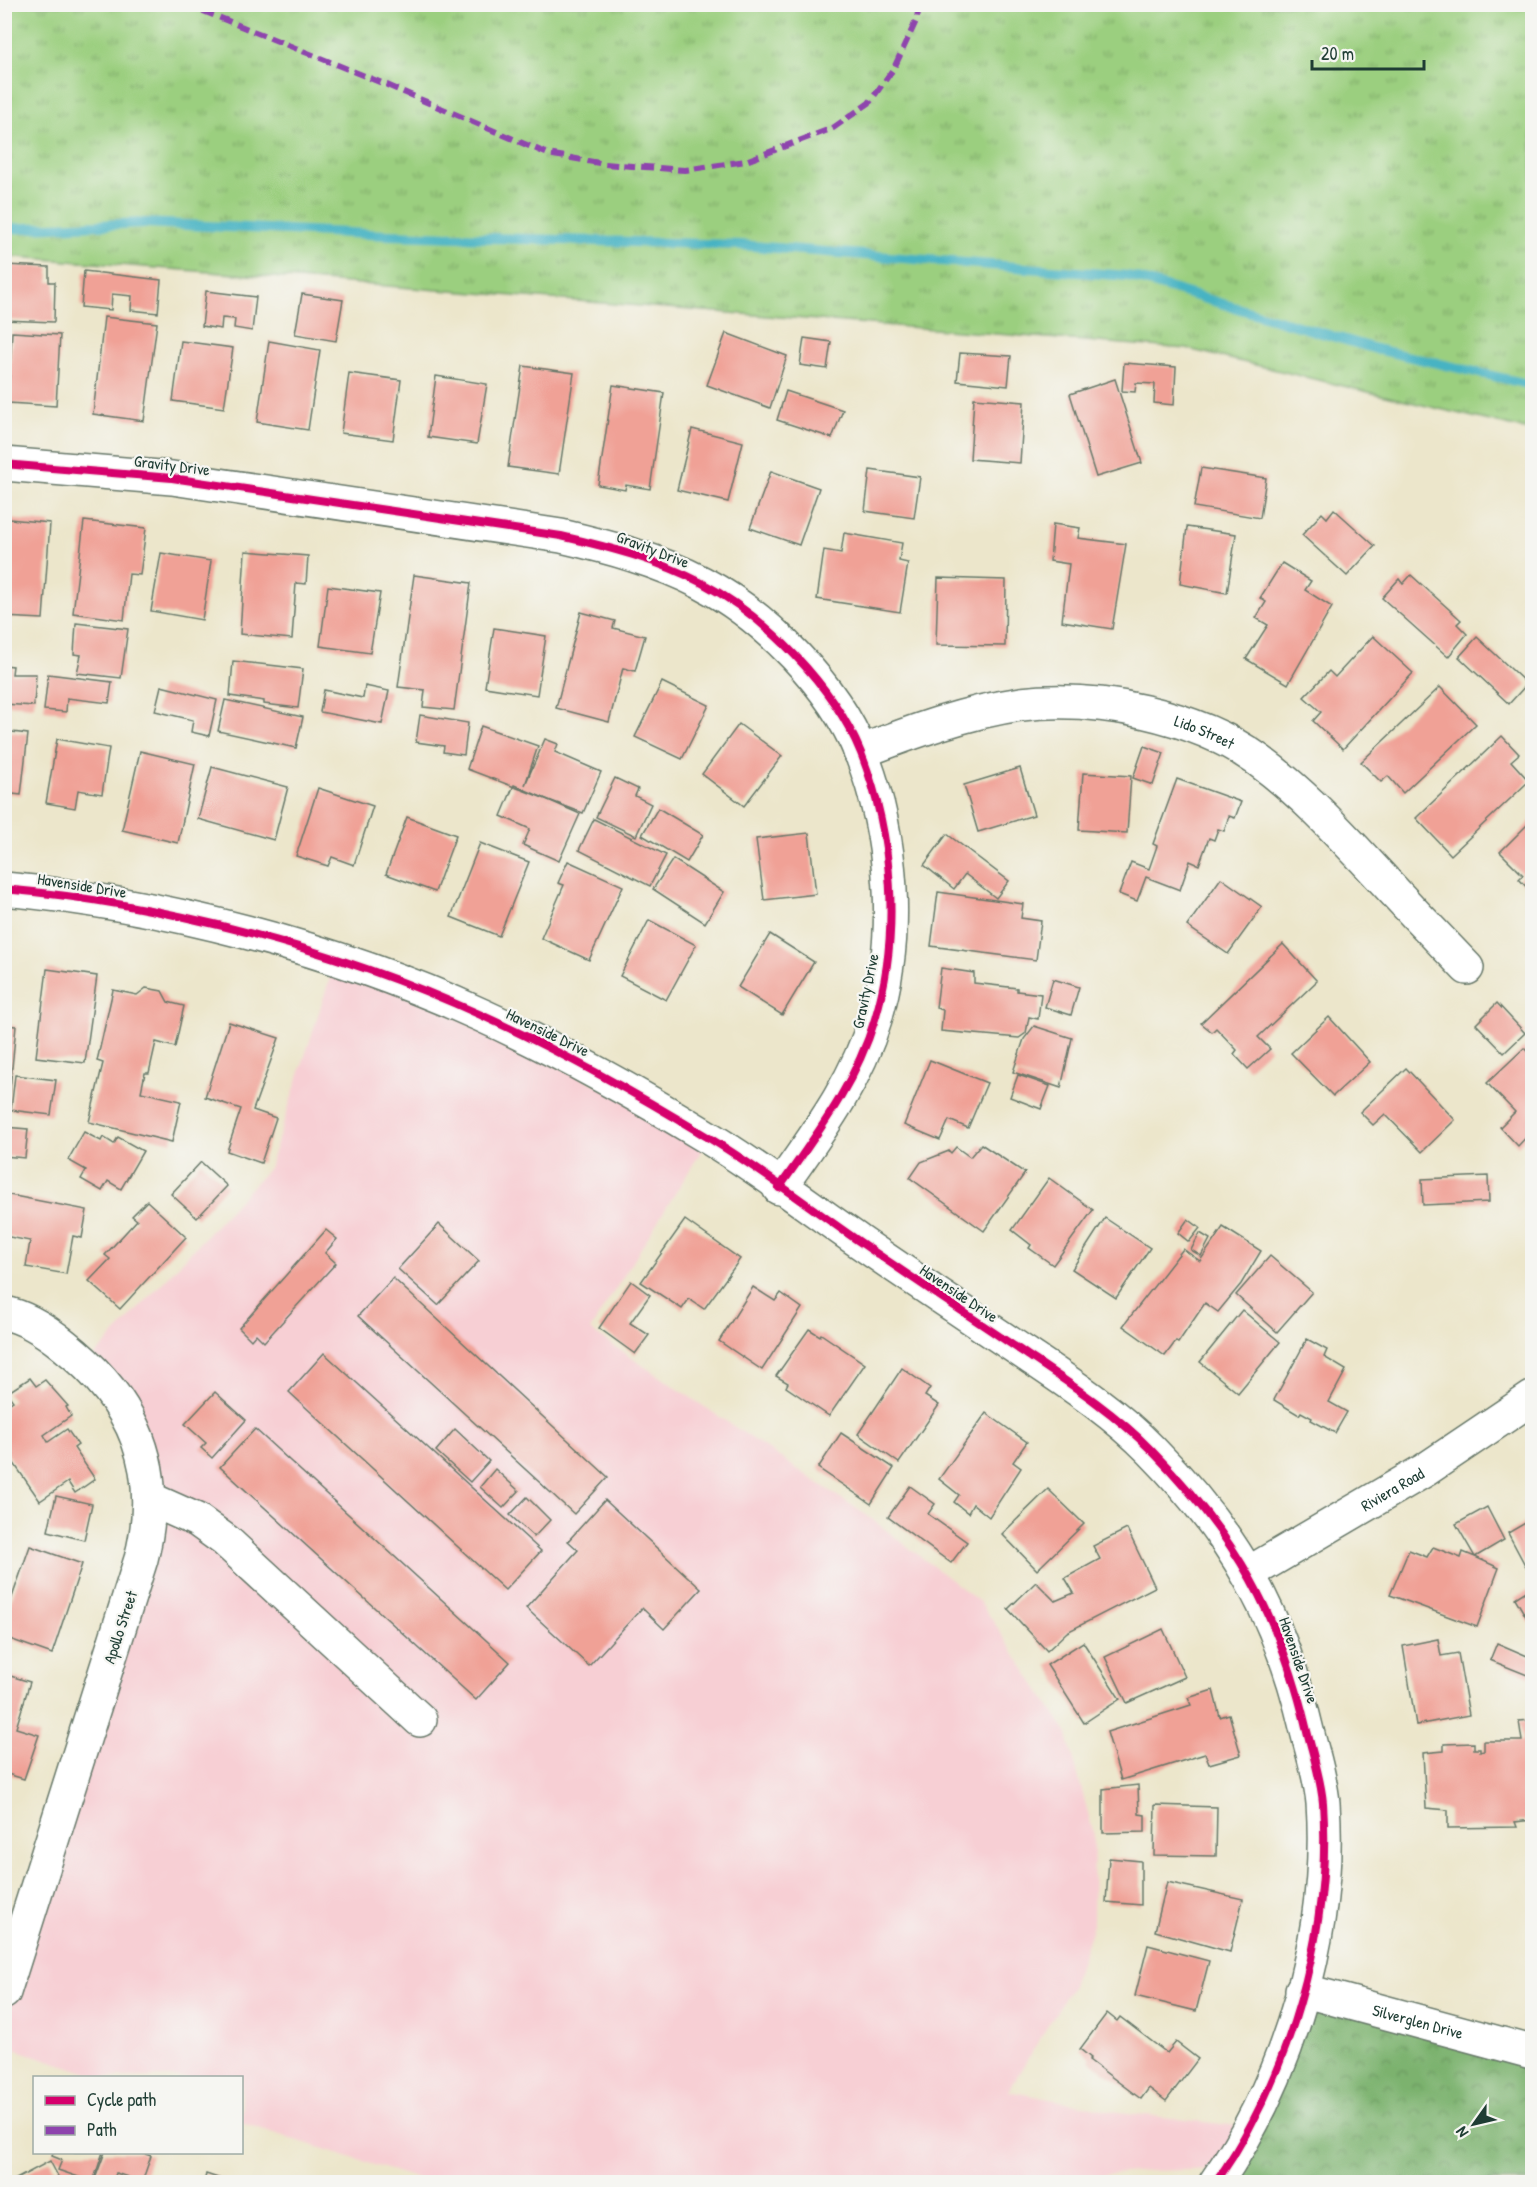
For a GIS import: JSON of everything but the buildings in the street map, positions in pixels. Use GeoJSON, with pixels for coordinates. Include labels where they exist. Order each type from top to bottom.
{"type":"FeatureCollection","features":[{"type":"Feature","properties":{"kind":"street","name":"Gravity Drive"},"geometry":{"type":"LineString","coordinates":[[4,464],[183,480],[561,536],[610,547],[703,583],[747,613],[791,650],[834,704],[860,752],[882,822],[892,909],[876,1018],[844,1094],[779,1188]]}},
{"type":"Feature","properties":{"kind":"street","name":"Lido Street"},"geometry":{"type":"LineString","coordinates":[[860,752],[966,716],[1021,704],[1074,702],[1135,708],[1199,728],[1257,759],[1311,804],[1467,968]]}},
{"type":"Feature","properties":{"kind":"street","name":"Havenside Drive"},"geometry":{"type":"LineString","coordinates":[[4,889],[58,893],[135,907],[240,932],[337,959],[476,1012],[600,1073],[709,1137],[779,1188],[1078,1390],[1139,1439],[1212,1516],[1249,1573],[1273,1622],[1302,1707],[1322,1796],[1320,1905],[1290,2036],[1250,2127],[1216,2182]]}},
{"type":"Feature","properties":{"kind":"street","name":"Apollo Street"},"geometry":{"type":"LineString","coordinates":[[4,1312],[47,1332],[88,1364],[114,1394],[135,1430],[142,1451],[150,1499],[148,1533],[141,1559],[4,1992]]}},
{"type":"Feature","properties":{"kind":"street","name":"Riviera Road"},"geometry":{"type":"LineString","coordinates":[[1249,1573],[1425,1470],[1533,1398]]}},
{"type":"Feature","properties":{"kind":"street"},"geometry":{"type":"LineString","coordinates":[[150,1499],[197,1520],[226,1541],[420,1720]]}},
{"type":"Feature","properties":{"kind":"street","name":"Silverglen Drive"},"geometry":{"type":"LineString","coordinates":[[1302,1990],[1533,2052]]}},
{"type":"Feature","properties":{"kind":"shaded area"},"geometry":{"type":"Polygon","coordinates":[[[336,959],[709,1139],[590,1330],[869,1517],[981,1603],[1066,1731],[1094,1835],[1093,1925],[1072,1986],[1008,2091],[1119,2112],[1248,2127],[1225,2169],[1149,2171],[1013,2182],[428,2182],[243,2123],[243,2076],[98,2076],[5,2046],[5,1990],[148,1499],[87,1364],[269,1168],[336,959]]]}},
{"type":"Feature","properties":{"kind":"green space"},"geometry":{"type":"Polygon","coordinates":[[[4,5],[1532,5],[1532,431],[1188,349],[5,256],[4,5]]]}},
{"type":"Feature","properties":{"kind":"green space"},"geometry":{"type":"Polygon","coordinates":[[[1301,1989],[1532,2049],[1532,2182],[1215,2182],[1301,1989]]]}},
{"type":"Feature","properties":{"kind":"waterway"},"geometry":{"type":"LineString","coordinates":[[4,229],[145,223],[388,235],[740,245],[1128,276],[1376,349],[1532,385]]}},
{"type":"Feature","properties":{"kind":"marked path"},"geometry":{"type":"LineString","coordinates":[[186,4],[387,85],[548,154],[605,164],[685,170],[746,161],[833,128],[869,103],[894,68],[917,19],[919,4]]}},
{"type":"Feature","properties":{"kind":"cycle path"},"geometry":{"type":"LineString","coordinates":[[4,464],[172,478],[561,536],[633,555],[685,575],[726,597],[773,634],[795,655],[834,703],[861,753],[880,817],[890,885],[888,953],[883,987],[867,1042],[834,1107],[779,1188]]}},
{"type":"Feature","properties":{"kind":"cycle path"},"geometry":{"type":"LineString","coordinates":[[4,889],[125,905],[248,932],[368,969],[426,991],[510,1028],[622,1087],[744,1160],[1075,1387],[1137,1436],[1181,1482],[1230,1546],[1268,1614],[1296,1689],[1319,1776],[1323,1803],[1324,1852],[1320,1902],[1312,1952],[1300,2002],[1265,2097],[1242,2141],[1216,2182]]}}]}
